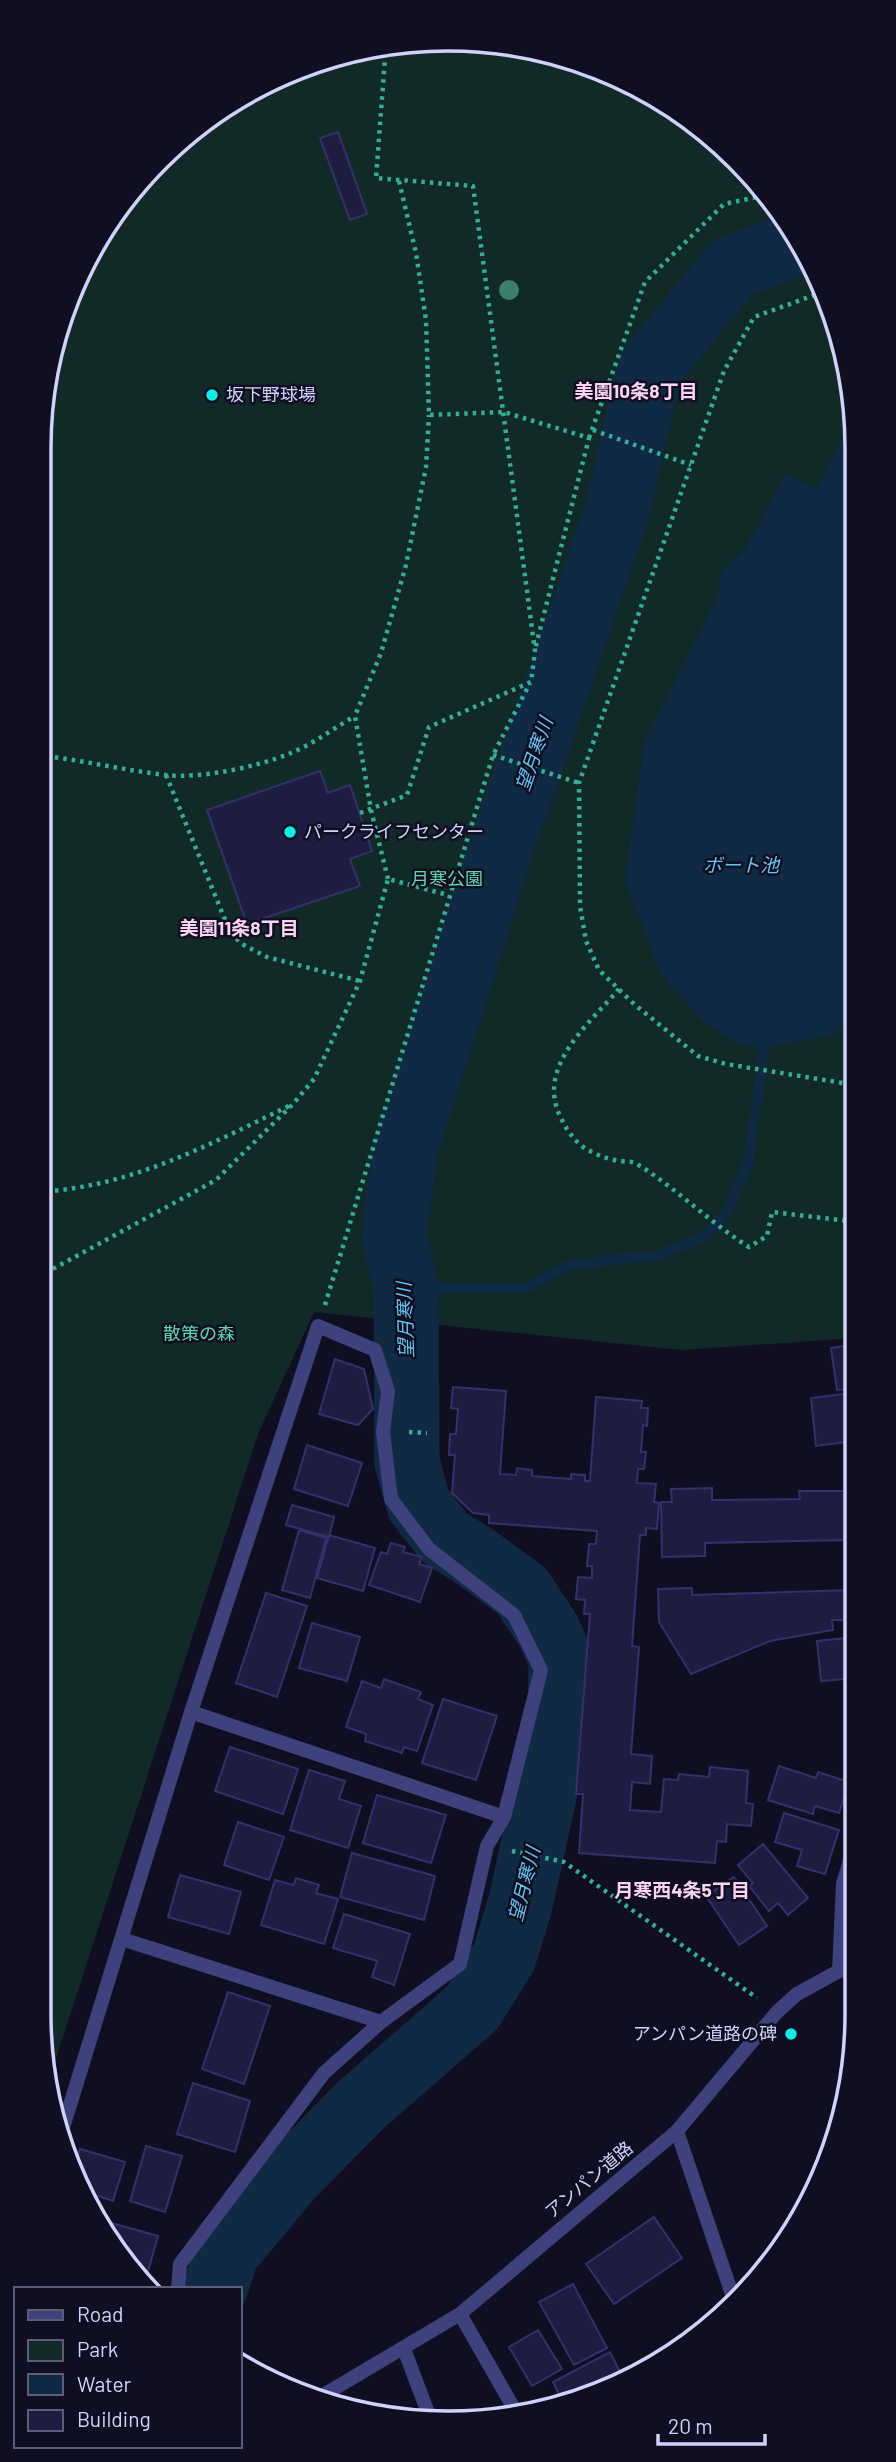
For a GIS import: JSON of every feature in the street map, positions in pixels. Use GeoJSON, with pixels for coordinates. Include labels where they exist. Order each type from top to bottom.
{"type":"FeatureCollection","features":[{"type":"Feature","properties":{"kind":"street"},"geometry":{"type":"LineString","coordinates":[[65,2121],[191,1712],[318,1326],[375,1350],[388,1391],[383,1432],[391,1499],[429,1549],[514,1615],[541,1670],[504,1817],[487,1846],[460,1964],[381,2022],[324,2073],[180,2264],[178,2287]]}},
{"type":"Feature","properties":{"kind":"street"},"geometry":{"type":"LineString","coordinates":[[191,1712],[504,1817]]}},
{"type":"Feature","properties":{"kind":"street"},"geometry":{"type":"LineString","coordinates":[[839,1971],[845,1877]]}},
{"type":"Feature","properties":{"kind":"street"},"geometry":{"type":"LineString","coordinates":[[122,1940],[381,2022]]}},
{"type":"Feature","properties":{"kind":"street","name":"アンパン道路"},"geometry":{"type":"LineString","coordinates":[[328,2393],[460,2314],[677,2131],[776,2012],[797,1994],[845,1970]]}},
{"type":"Feature","properties":{"kind":"street"},"geometry":{"type":"LineString","coordinates":[[677,2131],[731,2292]]}},
{"type":"Feature","properties":{"kind":"street"},"geometry":{"type":"LineString","coordinates":[[460,2314],[513,2406]]}},
{"type":"Feature","properties":{"kind":"street"},"geometry":{"type":"LineString","coordinates":[[404,2349],[427,2410]]}},
{"type":"Feature","properties":{"kind":"path"},"geometry":{"type":"LineString","coordinates":[[385,56],[376,178],[472,186],[535,651]]}},
{"type":"Feature","properties":{"kind":"path"},"geometry":{"type":"LineString","coordinates":[[51,1270],[216,1180],[293,1104],[314,1079],[360,981],[388,879],[371,810],[355,716],[381,653],[406,565],[426,467],[429,415],[426,320],[416,253],[399,181]]}},
{"type":"Feature","properties":{"kind":"path"},"geometry":{"type":"LineString","coordinates":[[318,1326],[493,755],[531,682],[535,651],[589,438],[645,282],[724,204],[756,197]]}},
{"type":"Feature","properties":{"kind":"path"},"geometry":{"type":"LineString","coordinates":[[815,295],[754,317],[724,371],[579,783],[580,906],[586,941],[600,970],[644,1013],[698,1056],[726,1064],[845,1084]]}},
{"type":"Feature","properties":{"kind":"path"},"geometry":{"type":"LineString","coordinates":[[429,415],[503,412],[589,438]]}},
{"type":"Feature","properties":{"kind":"path"},"geometry":{"type":"LineString","coordinates":[[593,430],[691,465]]}},
{"type":"Feature","properties":{"kind":"path"},"geometry":{"type":"LineString","coordinates":[[359,813],[407,795],[429,727],[531,682]]}},
{"type":"Feature","properties":{"kind":"path"},"geometry":{"type":"LineString","coordinates":[[51,757],[166,775],[192,775],[243,767],[291,753],[355,716]]}},
{"type":"Feature","properties":{"kind":"path"},"geometry":{"type":"LineString","coordinates":[[493,755],[579,783]]}},
{"type":"Feature","properties":{"kind":"path"},"geometry":{"type":"LineString","coordinates":[[166,775],[228,927],[240,943],[267,957],[360,981]]}},
{"type":"Feature","properties":{"kind":"path"},"geometry":{"type":"LineString","coordinates":[[388,879],[448,895]]}},
{"type":"Feature","properties":{"kind":"path"},"geometry":{"type":"LineString","coordinates":[[619,989],[583,1029],[559,1064],[553,1087],[556,1108],[566,1130],[584,1148],[602,1157],[634,1161],[723,1231],[748,1247],[767,1236],[772,1212],[845,1221]]}},
{"type":"Feature","properties":{"kind":"path"},"geometry":{"type":"LineString","coordinates":[[51,1191],[119,1180],[185,1156],[293,1104]]}},
{"type":"Feature","properties":{"kind":"path"},"geometry":{"type":"LineString","coordinates":[[487,1846],[564,1862],[776,2012]]}},
{"type":"Feature","properties":{"kind":"green space","name":"月寒公園"},"geometry":{"type":"Polygon","coordinates":[[[448,51],[525,58],[576,72],[624,92],[669,118],[710,149],[747,186],[792,249],[815,296],[832,345],[842,396],[845,448],[845,1339],[681,1350],[314,1312],[258,1434],[54,2065],[51,2014],[51,448],[54,396],[64,345],[92,272],[133,206],[186,149],[249,104],[296,81],[371,58],[448,51]]]}},
{"type":"Feature","properties":{"kind":"water","name":"ボート池"},"geometry":{"type":"Polygon","coordinates":[[[844,434],[845,1027],[828,1036],[764,1049],[736,1042],[702,1021],[660,973],[625,879],[645,740],[717,597],[722,570],[745,550],[786,473],[816,489],[844,434]]]}},
{"type":"Feature","properties":{"kind":"building"},"geometry":{"type":"Polygon","coordinates":[[[338,132],[367,214],[350,220],[320,138],[338,132]]]}},
{"type":"Feature","properties":{"kind":"building","name":"パークライフセンター"},"geometry":{"type":"Polygon","coordinates":[[[320,771],[328,793],[350,785],[372,851],[350,859],[360,886],[247,924],[207,810],[320,771]]]}},
{"type":"Feature","properties":{"kind":"building"},"geometry":{"type":"Polygon","coordinates":[[[845,1346],[845,1389],[837,1390],[831,1348],[845,1346]]]}},
{"type":"Feature","properties":{"kind":"building"},"geometry":{"type":"Polygon","coordinates":[[[335,1359],[364,1369],[373,1409],[358,1425],[319,1414],[335,1359]]]}},
{"type":"Feature","properties":{"kind":"building"},"geometry":{"type":"Polygon","coordinates":[[[453,1387],[506,1391],[500,1474],[516,1475],[517,1468],[532,1470],[532,1476],[571,1479],[571,1474],[585,1475],[585,1481],[590,1481],[596,1397],[642,1401],[641,1408],[648,1408],[647,1426],[643,1425],[641,1452],[646,1452],[644,1469],[638,1469],[637,1483],[656,1484],[654,1502],[659,1503],[657,1529],[646,1528],[646,1535],[640,1535],[632,1646],[639,1647],[631,1754],[652,1756],[650,1784],[632,1782],[630,1810],[661,1812],[664,1779],[678,1780],[679,1774],[709,1777],[710,1767],[748,1771],[746,1803],[753,1804],[751,1826],[727,1824],[726,1842],[717,1841],[715,1863],[579,1853],[583,1794],[576,1794],[590,1614],[584,1614],[585,1600],[576,1599],[578,1577],[592,1578],[592,1566],[587,1566],[589,1544],[596,1544],[597,1531],[489,1523],[489,1515],[473,1513],[452,1493],[455,1455],[449,1455],[450,1434],[456,1434],[458,1409],[451,1408],[453,1387]]]}},
{"type":"Feature","properties":{"kind":"building"},"geometry":{"type":"Polygon","coordinates":[[[845,1394],[845,1442],[816,1446],[811,1398],[845,1394]]]}},
{"type":"Feature","properties":{"kind":"building"},"geometry":{"type":"Polygon","coordinates":[[[307,1445],[362,1463],[348,1506],[294,1489],[307,1445]]]}},
{"type":"Feature","properties":{"kind":"building"},"geometry":{"type":"Polygon","coordinates":[[[712,1488],[712,1500],[800,1499],[799,1491],[845,1491],[845,1540],[705,1543],[705,1556],[662,1557],[661,1502],[672,1502],[671,1489],[712,1488]]]}},
{"type":"Feature","properties":{"kind":"building"},"geometry":{"type":"Polygon","coordinates":[[[292,1505],[334,1517],[329,1537],[286,1525],[292,1505]]]}},
{"type":"Feature","properties":{"kind":"building"},"geometry":{"type":"Polygon","coordinates":[[[299,1530],[326,1538],[310,1598],[282,1590],[299,1530]]]}},
{"type":"Feature","properties":{"kind":"building"},"geometry":{"type":"Polygon","coordinates":[[[329,1535],[375,1548],[363,1591],[317,1578],[329,1535]]]}},
{"type":"Feature","properties":{"kind":"building"},"geometry":{"type":"Polygon","coordinates":[[[391,1543],[405,1547],[403,1552],[422,1557],[419,1564],[432,1568],[420,1602],[369,1585],[381,1552],[387,1554],[391,1543]]]}},
{"type":"Feature","properties":{"kind":"building"},"geometry":{"type":"Polygon","coordinates":[[[692,1588],[692,1595],[845,1590],[845,1620],[832,1620],[833,1630],[770,1641],[691,1674],[659,1622],[658,1589],[692,1588]]]}},
{"type":"Feature","properties":{"kind":"building"},"geometry":{"type":"Polygon","coordinates":[[[266,1593],[307,1606],[277,1697],[236,1683],[266,1593]]]}},
{"type":"Feature","properties":{"kind":"building"},"geometry":{"type":"Polygon","coordinates":[[[312,1623],[360,1637],[347,1681],[299,1668],[312,1623]]]}},
{"type":"Feature","properties":{"kind":"building"},"geometry":{"type":"Polygon","coordinates":[[[845,1638],[845,1679],[821,1681],[817,1641],[845,1638]]]}},
{"type":"Feature","properties":{"kind":"building"},"geometry":{"type":"Polygon","coordinates":[[[384,1679],[421,1692],[418,1699],[433,1705],[417,1751],[404,1747],[402,1753],[365,1741],[366,1734],[346,1727],[362,1681],[381,1688],[384,1679]]]}},
{"type":"Feature","properties":{"kind":"building"},"geometry":{"type":"Polygon","coordinates":[[[443,1699],[497,1716],[476,1780],[422,1763],[443,1699]]]}},
{"type":"Feature","properties":{"kind":"building"},"geometry":{"type":"Polygon","coordinates":[[[230,1747],[298,1769],[283,1814],[215,1791],[230,1747]]]}},
{"type":"Feature","properties":{"kind":"building"},"geometry":{"type":"Polygon","coordinates":[[[779,1766],[816,1778],[818,1772],[845,1781],[845,1794],[839,1813],[815,1806],[813,1814],[768,1800],[779,1766]]]}},
{"type":"Feature","properties":{"kind":"building"},"geometry":{"type":"Polygon","coordinates":[[[309,1770],[345,1781],[339,1799],[361,1806],[348,1848],[290,1830],[309,1770]]]}},
{"type":"Feature","properties":{"kind":"building"},"geometry":{"type":"Polygon","coordinates":[[[377,1795],[446,1815],[431,1863],[363,1843],[377,1795]]]}},
{"type":"Feature","properties":{"kind":"building"},"geometry":{"type":"Polygon","coordinates":[[[784,1813],[839,1830],[825,1874],[797,1866],[802,1850],[775,1842],[784,1813]]]}},
{"type":"Feature","properties":{"kind":"building"},"geometry":{"type":"Polygon","coordinates":[[[238,1822],[284,1837],[269,1880],[224,1865],[238,1822]]]}},
{"type":"Feature","properties":{"kind":"building"},"geometry":{"type":"Polygon","coordinates":[[[763,1844],[808,1898],[788,1915],[778,1903],[769,1911],[749,1886],[753,1883],[738,1865],[763,1844]]]}},
{"type":"Feature","properties":{"kind":"building"},"geometry":{"type":"Polygon","coordinates":[[[352,1853],[435,1876],[424,1920],[340,1897],[352,1853]]]}},
{"type":"Feature","properties":{"kind":"building"},"geometry":{"type":"Polygon","coordinates":[[[180,1875],[241,1892],[229,1934],[168,1917],[180,1875]]]}},
{"type":"Feature","properties":{"kind":"building"},"geometry":{"type":"Polygon","coordinates":[[[734,1877],[767,1926],[739,1945],[706,1896],[734,1877]]]}},
{"type":"Feature","properties":{"kind":"building"},"geometry":{"type":"Polygon","coordinates":[[[296,1878],[319,1885],[316,1893],[338,1899],[324,1944],[261,1925],[275,1880],[294,1885],[296,1878]]]}},
{"type":"Feature","properties":{"kind":"building"},"geometry":{"type":"Polygon","coordinates":[[[344,1914],[410,1934],[394,1985],[372,1977],[377,1961],[333,1948],[344,1914]]]}},
{"type":"Feature","properties":{"kind":"building"},"geometry":{"type":"Polygon","coordinates":[[[228,1992],[270,2006],[244,2084],[202,2069],[228,1992]]]}},
{"type":"Feature","properties":{"kind":"building"},"geometry":{"type":"Polygon","coordinates":[[[193,2083],[250,2101],[235,2152],[177,2134],[193,2083]]]}},
{"type":"Feature","properties":{"kind":"building"},"geometry":{"type":"Polygon","coordinates":[[[146,2146],[182,2156],[165,2212],[130,2201],[146,2146]]]}},
{"type":"Feature","properties":{"kind":"building"},"geometry":{"type":"Polygon","coordinates":[[[80,2149],[125,2162],[113,2201],[95,2195],[78,2157],[80,2149]]]}},
{"type":"Feature","properties":{"kind":"building"},"geometry":{"type":"Polygon","coordinates":[[[654,2217],[682,2258],[614,2304],[586,2264],[654,2217]]]}},
{"type":"Feature","properties":{"kind":"building"},"geometry":{"type":"Polygon","coordinates":[[[110,2223],[158,2236],[147,2274],[110,2223]]]}},
{"type":"Feature","properties":{"kind":"building"},"geometry":{"type":"Polygon","coordinates":[[[573,2284],[607,2348],[574,2365],[539,2302],[573,2284]]]}},
{"type":"Feature","properties":{"kind":"building"},"geometry":{"type":"Polygon","coordinates":[[[538,2330],[562,2369],[532,2386],[509,2347],[538,2330]]]}},
{"type":"Feature","properties":{"kind":"building"},"geometry":{"type":"Polygon","coordinates":[[[610,2352],[620,2372],[559,2395],[553,2382],[610,2352]]]}},
{"type":"Feature","properties":{"kind":"waterway","name":"望月寒川"},"geometry":{"type":"LineString","coordinates":[[216,2287],[227,2253],[290,2177],[362,2104],[472,2008],[504,1957],[520,1905],[560,1724],[561,1660],[549,1632],[522,1591],[445,1538],[419,1505],[407,1462],[406,1288],[394,1235],[405,1150],[499,854],[617,512],[649,369],[732,268],[790,246]]}},
{"type":"Feature","properties":{"kind":"waterway"},"geometry":{"type":"LineString","coordinates":[[406,1288],[527,1288],[566,1266],[657,1256],[704,1237],[728,1211],[748,1162],[764,1049]]}},
{"type":"Feature","properties":{"kind":"place","name":"坂下野球場"},"geometry":{"type":"Point","coordinates":[212,395]}},
{"type":"Feature","properties":{"kind":"place","name":"パークライフセンター"},"geometry":{"type":"Point","coordinates":[290,832]}},
{"type":"Feature","properties":{"kind":"place","name":"アンパン道路の碑"},"geometry":{"type":"Point","coordinates":[791,2034]}},
{"type":"Feature","properties":{"kind":"district","name":"美園10条8丁目"},"geometry":{"type":"Point","coordinates":[636,391]}},
{"type":"Feature","properties":{"kind":"district","name":"美園11条8丁目"},"geometry":{"type":"Point","coordinates":[239,928]}},
{"type":"Feature","properties":{"kind":"district","name":"月寒西4条5丁目"},"geometry":{"type":"Point","coordinates":[682,1890]}},
{"type":"Feature","properties":{"kind":"park label","name":"散策の森"},"geometry":{"type":"Point","coordinates":[199,1334]}}]}
